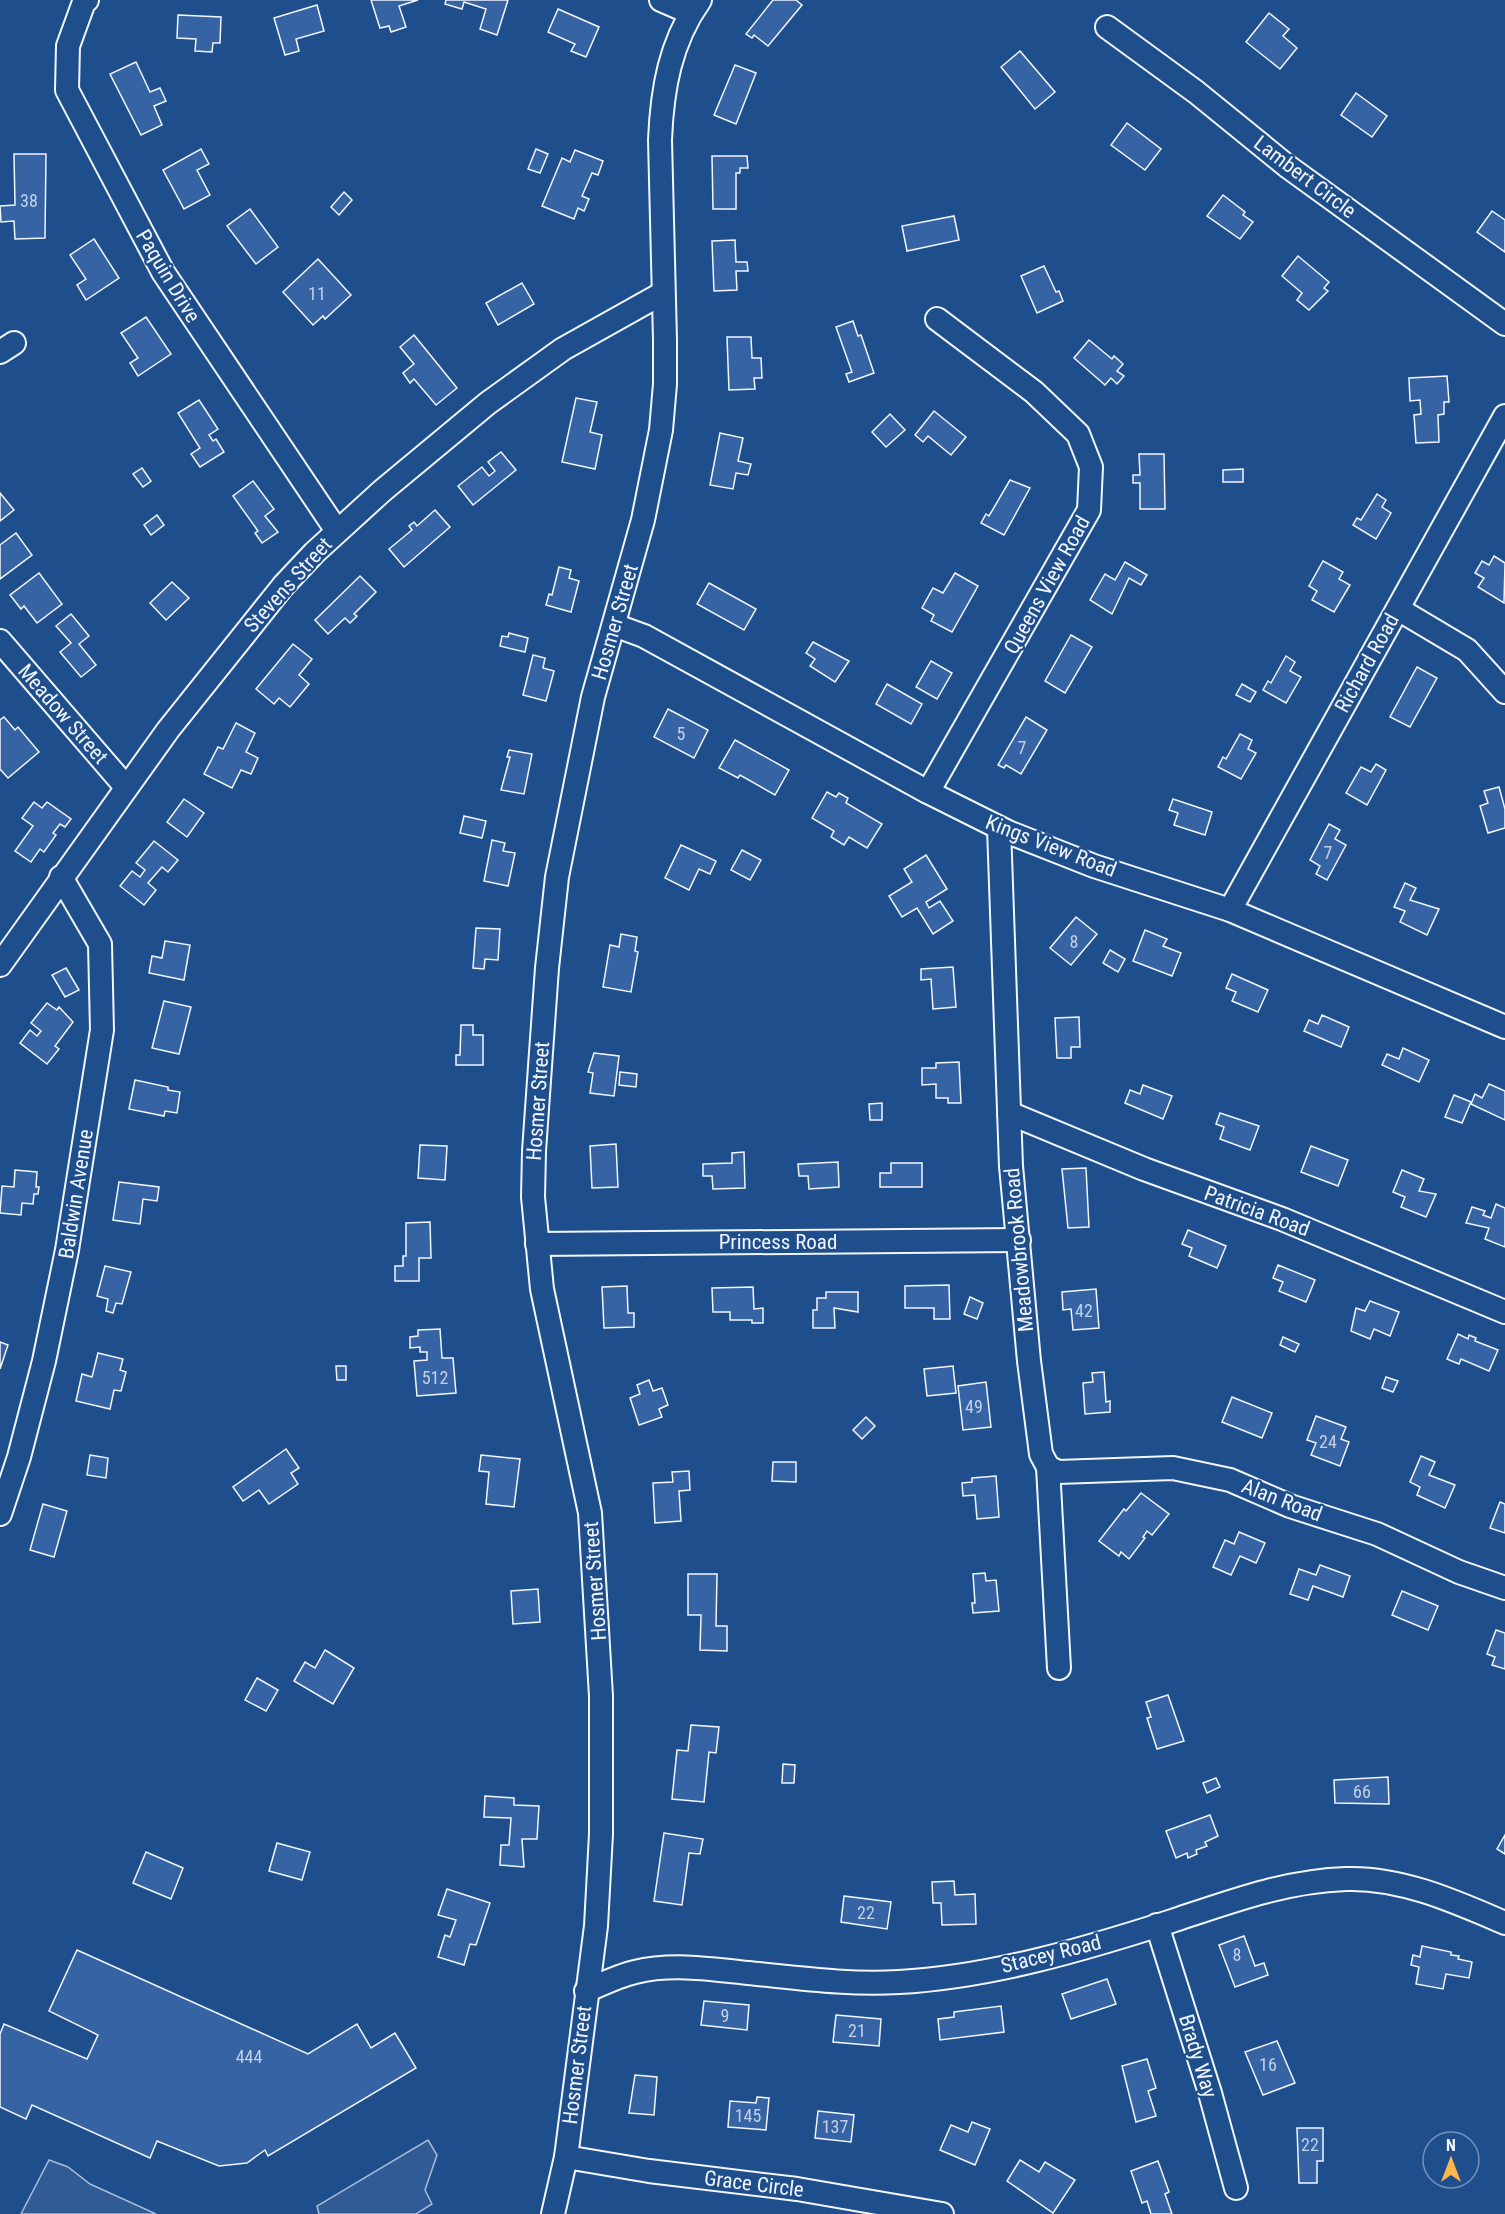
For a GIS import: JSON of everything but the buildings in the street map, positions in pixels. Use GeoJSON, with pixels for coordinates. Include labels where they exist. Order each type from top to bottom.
{"type":"FeatureCollection","features":[{"type":"Feature","properties":{"kind":"street","name":"Paquin Drive"},"geometry":{"type":"LineString","coordinates":[[87,0],[84,2],[68,46],[67,90],[163,272],[337,531]]}},
{"type":"Feature","properties":{"kind":"street"},"geometry":{"type":"LineString","coordinates":[[661,0],[696,6]]}},
{"type":"Feature","properties":{"kind":"street","name":"Hosmer Street"},"geometry":{"type":"LineString","coordinates":[[553,2214],[566,2157],[596,1926],[601,1834],[601,1696],[590,1513],[582,1468],[550,1334],[537,1244],[533,1197],[534,1151],[554,900],[583,742],[644,520],[661,430],[665,384],[661,106],[671,57],[696,6]]}},
{"type":"Feature","properties":{"kind":"street","name":"Lambert Circle"},"geometry":{"type":"LineString","coordinates":[[1107,27],[1196,93],[1287,166],[1505,324]]}},
{"type":"Feature","properties":{"kind":"street","name":"Stevens Street"},"geometry":{"type":"LineString","coordinates":[[0,965],[126,787],[268,604],[337,531],[434,446],[516,382],[602,325],[663,293]]}},
{"type":"Feature","properties":{"kind":"street","name":"Queens View Road"},"geometry":{"type":"LineString","coordinates":[[928,792],[1089,510],[1091,467],[1078,434],[1034,392],[937,319]]}},
{"type":"Feature","properties":{"kind":"street","name":"Richard Road"},"geometry":{"type":"LineString","coordinates":[[1230,910],[1505,416]]}},
{"type":"Feature","properties":{"kind":"street"},"geometry":{"type":"LineString","coordinates":[[1398,609],[1467,650],[1505,692]]}},
{"type":"Feature","properties":{"kind":"street","name":"Kings View Road"},"geometry":{"type":"LineString","coordinates":[[614,625],[645,636],[928,792],[999,828],[1094,866],[1230,910],[1505,1027]]}},
{"type":"Feature","properties":{"kind":"street","name":"Meadow Street"},"geometry":{"type":"LineString","coordinates":[[0,641],[126,787]]}},
{"type":"Feature","properties":{"kind":"street","name":"Meadowbrook Road"},"geometry":{"type":"LineString","coordinates":[[999,828],[1009,1113],[1029,1361],[1041,1454],[1048,1467],[1059,1668]]}},
{"type":"Feature","properties":{"kind":"street","name":"Baldwin Avenue"},"geometry":{"type":"LineString","coordinates":[[0,1514],[33,1404],[65,1261],[102,1030],[100,944],[61,877]]}},
{"type":"Feature","properties":{"kind":"street","name":"Patricia Road"},"geometry":{"type":"LineString","coordinates":[[1009,1113],[1144,1169],[1282,1219],[1505,1312]]}},
{"type":"Feature","properties":{"kind":"street","name":"Princess Road"},"geometry":{"type":"LineString","coordinates":[[537,1244],[1019,1240]]}},
{"type":"Feature","properties":{"kind":"street","name":"Alan Road"},"geometry":{"type":"LineString","coordinates":[[1048,1467],[1058,1472],[1173,1468],[1230,1480],[1290,1506],[1377,1534],[1459,1572],[1505,1588]]}},
{"type":"Feature","properties":{"kind":"street","name":"Stacey Road"},"geometry":{"type":"LineString","coordinates":[[586,1990],[635,1972],[673,1968],[856,1983],[902,1982],[1027,1961],[1157,1925],[1257,1892],[1302,1883],[1348,1879],[1394,1883],[1437,1896],[1505,1923]]}},
{"type":"Feature","properties":{"kind":"street","name":"Brady Way"},"geometry":{"type":"LineString","coordinates":[[1157,1925],[1210,2093],[1236,2188]]}},
{"type":"Feature","properties":{"kind":"street","name":"Grace Circle"},"geometry":{"type":"LineString","coordinates":[[566,2157],[649,2171],[797,2189],[938,2213]]}},
{"type":"Feature","properties":{"kind":"shaded area"},"geometry":{"type":"Polygon","coordinates":[[[428,2140],[437,2155],[425,2190],[432,2204],[416,2214],[319,2214],[317,2206],[428,2140]]]}},
{"type":"Feature","properties":{"kind":"shaded area"},"geometry":{"type":"Polygon","coordinates":[[[49,2160],[68,2167],[90,2184],[156,2214],[21,2214],[49,2160]]]}}]}
